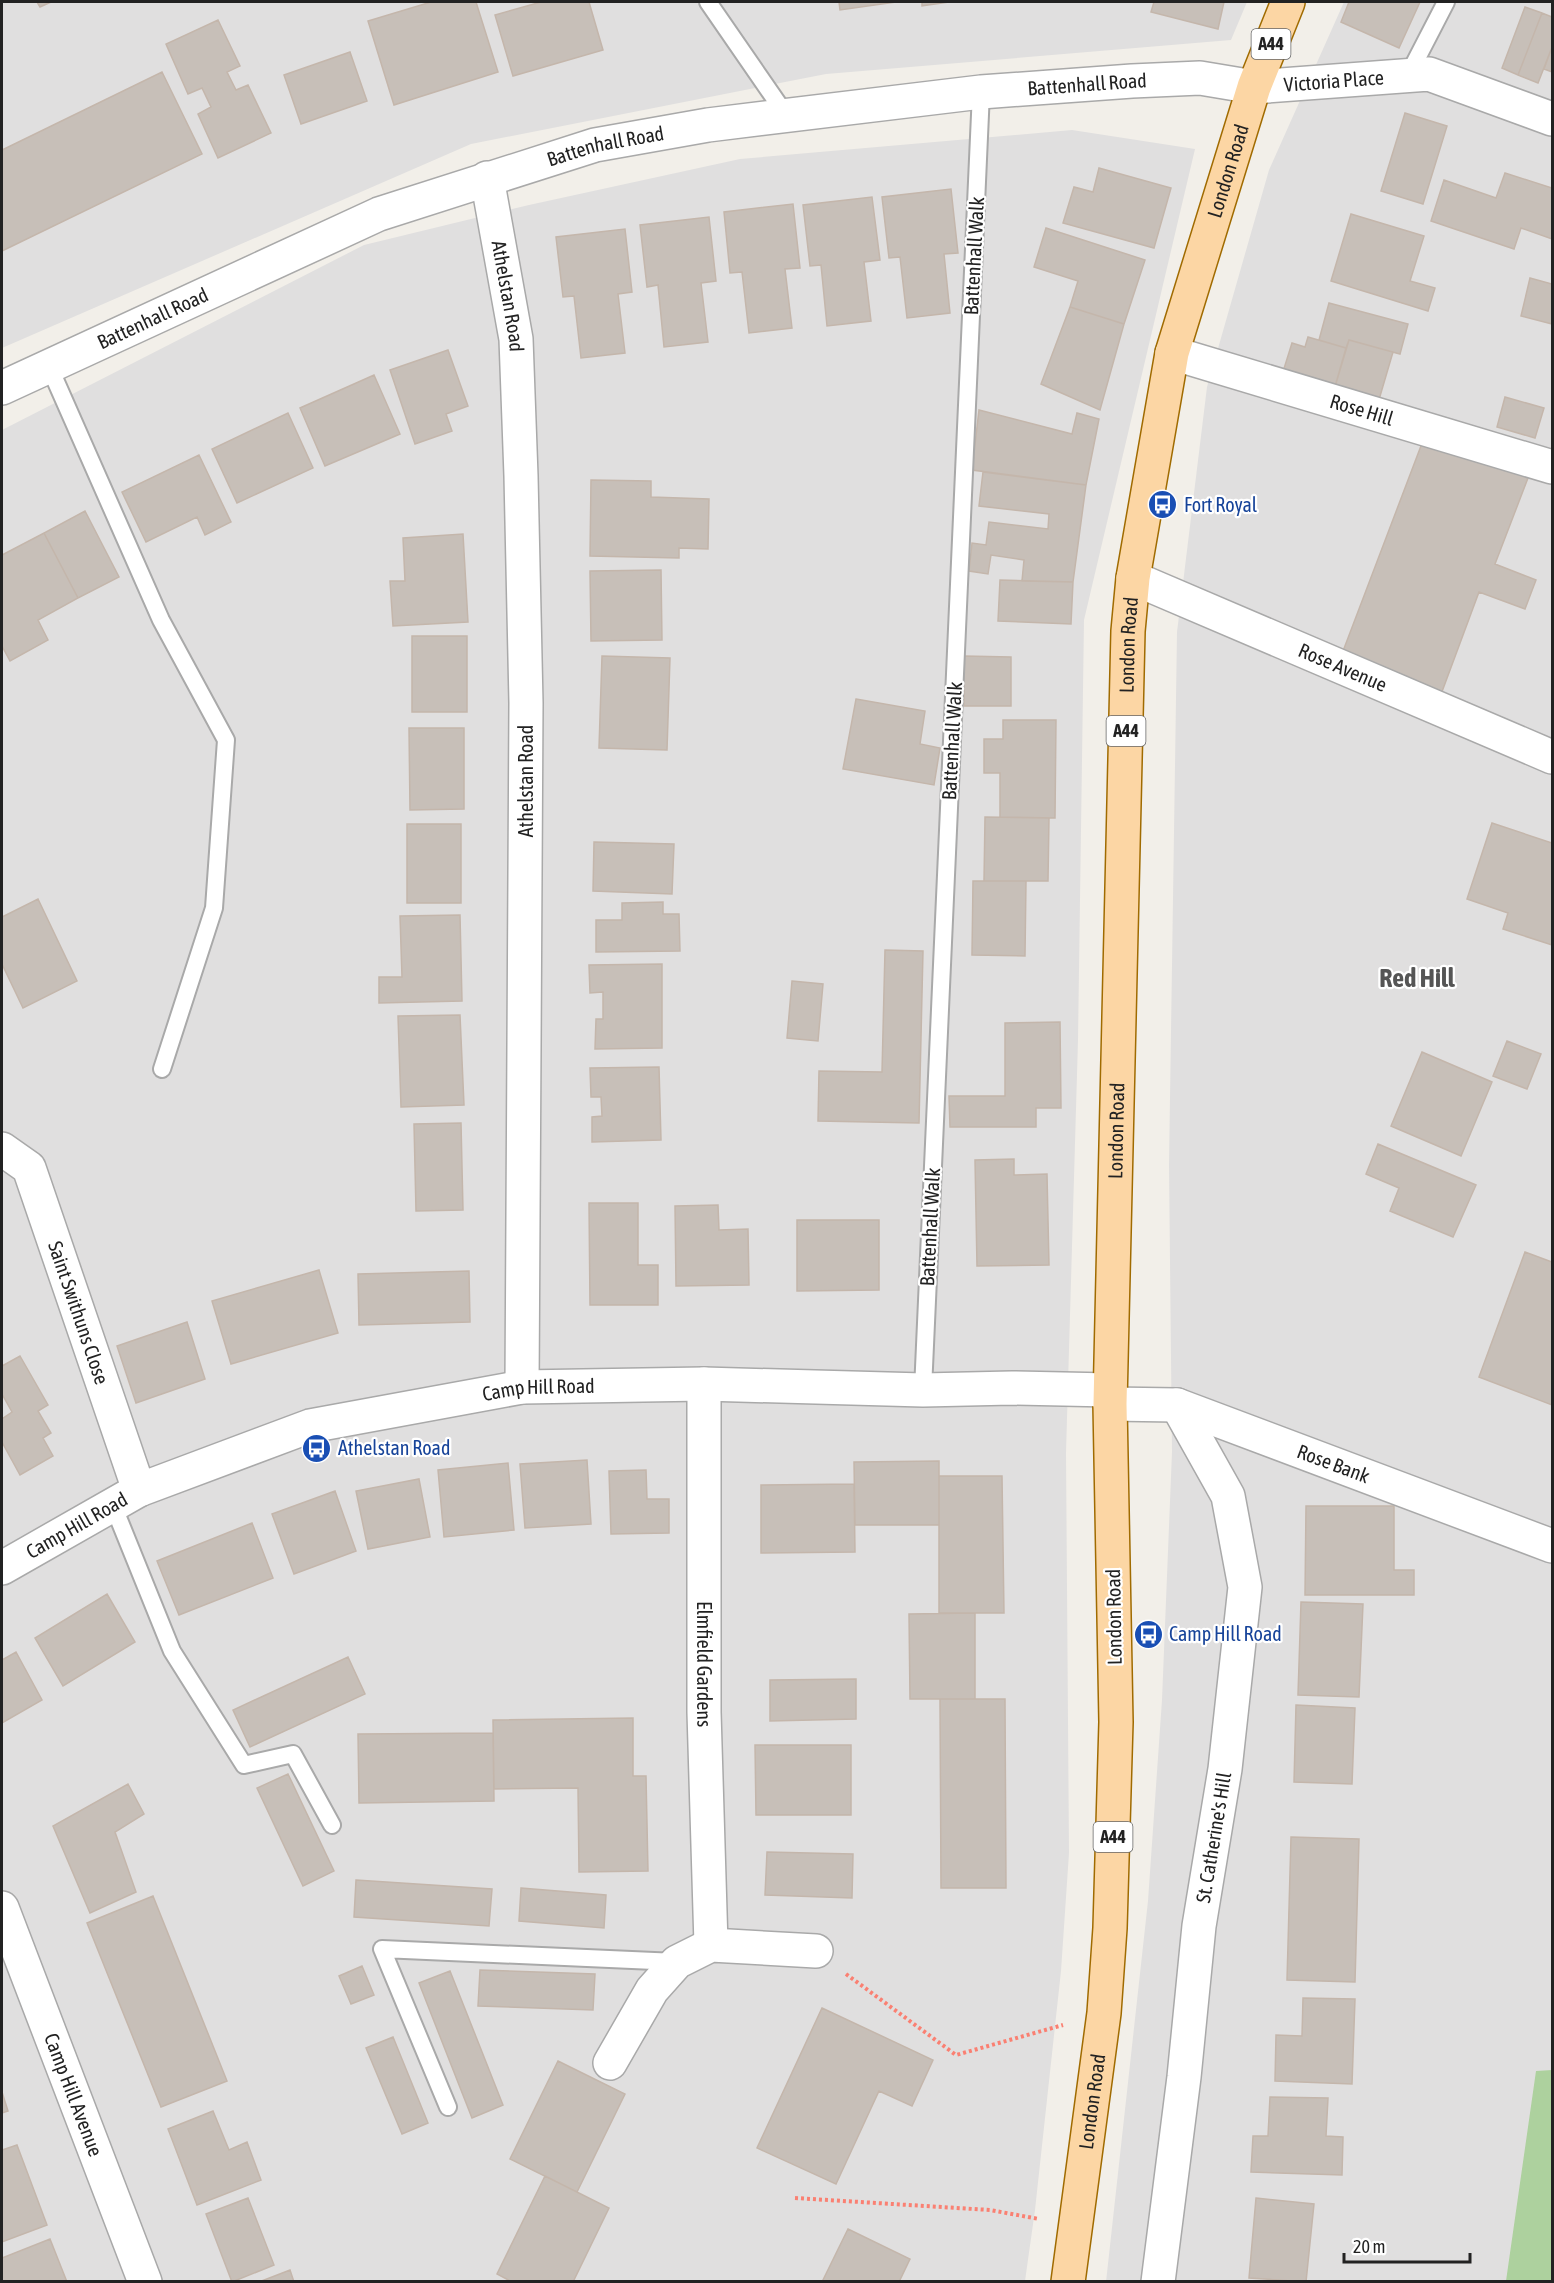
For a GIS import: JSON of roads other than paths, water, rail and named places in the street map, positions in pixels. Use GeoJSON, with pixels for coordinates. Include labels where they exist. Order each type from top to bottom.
{"type":"FeatureCollection","features":[{"type":"Feature","properties":{"kind":"main road","name":"London Road"},"geometry":{"type":"LineString","coordinates":[[1068,2282],[1104,2013],[1110,1928],[1116,1722],[1110,1397],[1128,631],[1133,578],[1172,354],[1254,87],[1288,2]]}},
{"type":"Feature","properties":{"kind":"street","name":"Victoria Place"},"geometry":{"type":"LineString","coordinates":[[1254,87],[1429,74],[1552,119]]}},
{"type":"Feature","properties":{"kind":"street","name":"Battenhall Road"},"geometry":{"type":"LineString","coordinates":[[2,388],[379,214],[595,145],[708,125],[981,92],[1200,78],[1254,87]]}},
{"type":"Feature","properties":{"kind":"street","name":"Athelstan Road"},"geometry":{"type":"LineString","coordinates":[[487,178],[516,339],[521,476],[526,703],[522,1387]]}},
{"type":"Feature","properties":{"kind":"street","name":"Rose Hill"},"geometry":{"type":"LineString","coordinates":[[1172,354],[1552,467]]}},
{"type":"Feature","properties":{"kind":"street","name":"Rose Avenue"},"geometry":{"type":"LineString","coordinates":[[1133,578],[1552,757]]}},
{"type":"Feature","properties":{"kind":"street","name":"Saint Swithuns Close"},"geometry":{"type":"LineString","coordinates":[[2,1149],[29,1168],[126,1498]]}},
{"type":"Feature","properties":{"kind":"street","name":"Camp Hill Road"},"geometry":{"type":"LineString","coordinates":[[2,1568],[126,1498],[310,1426],[522,1387],[704,1384],[922,1390],[1012,1388],[1110,1397]]}},
{"type":"Feature","properties":{"kind":"street","name":"Elmfield Gardens"},"geometry":{"type":"LineString","coordinates":[[704,1384],[704,1712],[711,1946]]}},
{"type":"Feature","properties":{"kind":"street","name":"Rose Bank"},"geometry":{"type":"LineString","coordinates":[[1110,1397],[1177,1405],[1552,1546]]}},
{"type":"Feature","properties":{"kind":"street","name":"St. Catherine's Hill"},"geometry":{"type":"LineString","coordinates":[[1158,2282],[1184,2077],[1199,1926],[1225,1769],[1245,1587],[1228,1496],[1177,1405]]}},
{"type":"Feature","properties":{"kind":"street","name":"Camp Hill Avenue"},"geometry":{"type":"LineString","coordinates":[[2,1908],[146,2282]]}},
{"type":"Feature","properties":{"kind":"street"},"geometry":{"type":"LineString","coordinates":[[610,2063],[652,1990],[677,1962],[711,1946],[816,1951]]}},
{"type":"Feature","properties":{"kind":"lane"},"geometry":{"type":"LineString","coordinates":[[708,2],[786,116]]}},
{"type":"Feature","properties":{"kind":"lane"},"geometry":{"type":"LineString","coordinates":[[1414,75],[1414,64],[1446,2]]}},
{"type":"Feature","properties":{"kind":"lane","name":"Battenhall Walk"},"geometry":{"type":"LineString","coordinates":[[922,1390],[981,92]]}},
{"type":"Feature","properties":{"kind":"lane"},"geometry":{"type":"LineString","coordinates":[[49,366],[161,620],[226,740],[214,908],[162,1069]]}},
{"type":"Feature","properties":{"kind":"lane"},"geometry":{"type":"LineString","coordinates":[[126,1498],[172,1651],[244,1765],[292,1754],[332,1825]]}},
{"type":"Feature","properties":{"kind":"lane"},"geometry":{"type":"LineString","coordinates":[[448,2107],[382,1949],[677,1962]]}},
{"type":"Feature","properties":{"kind":"place","name":"Fort Royal"},"geometry":{"type":"Point","coordinates":[1163,505]}},
{"type":"Feature","properties":{"kind":"place","name":"Athelstan Road"},"geometry":{"type":"Point","coordinates":[317,1448]}},
{"type":"Feature","properties":{"kind":"place","name":"Camp Hill Road"},"geometry":{"type":"Point","coordinates":[1148,1634]}},
{"type":"Feature","properties":{"kind":"district","name":"Red Hill"},"geometry":{"type":"Point","coordinates":[1417,978]}}]}
